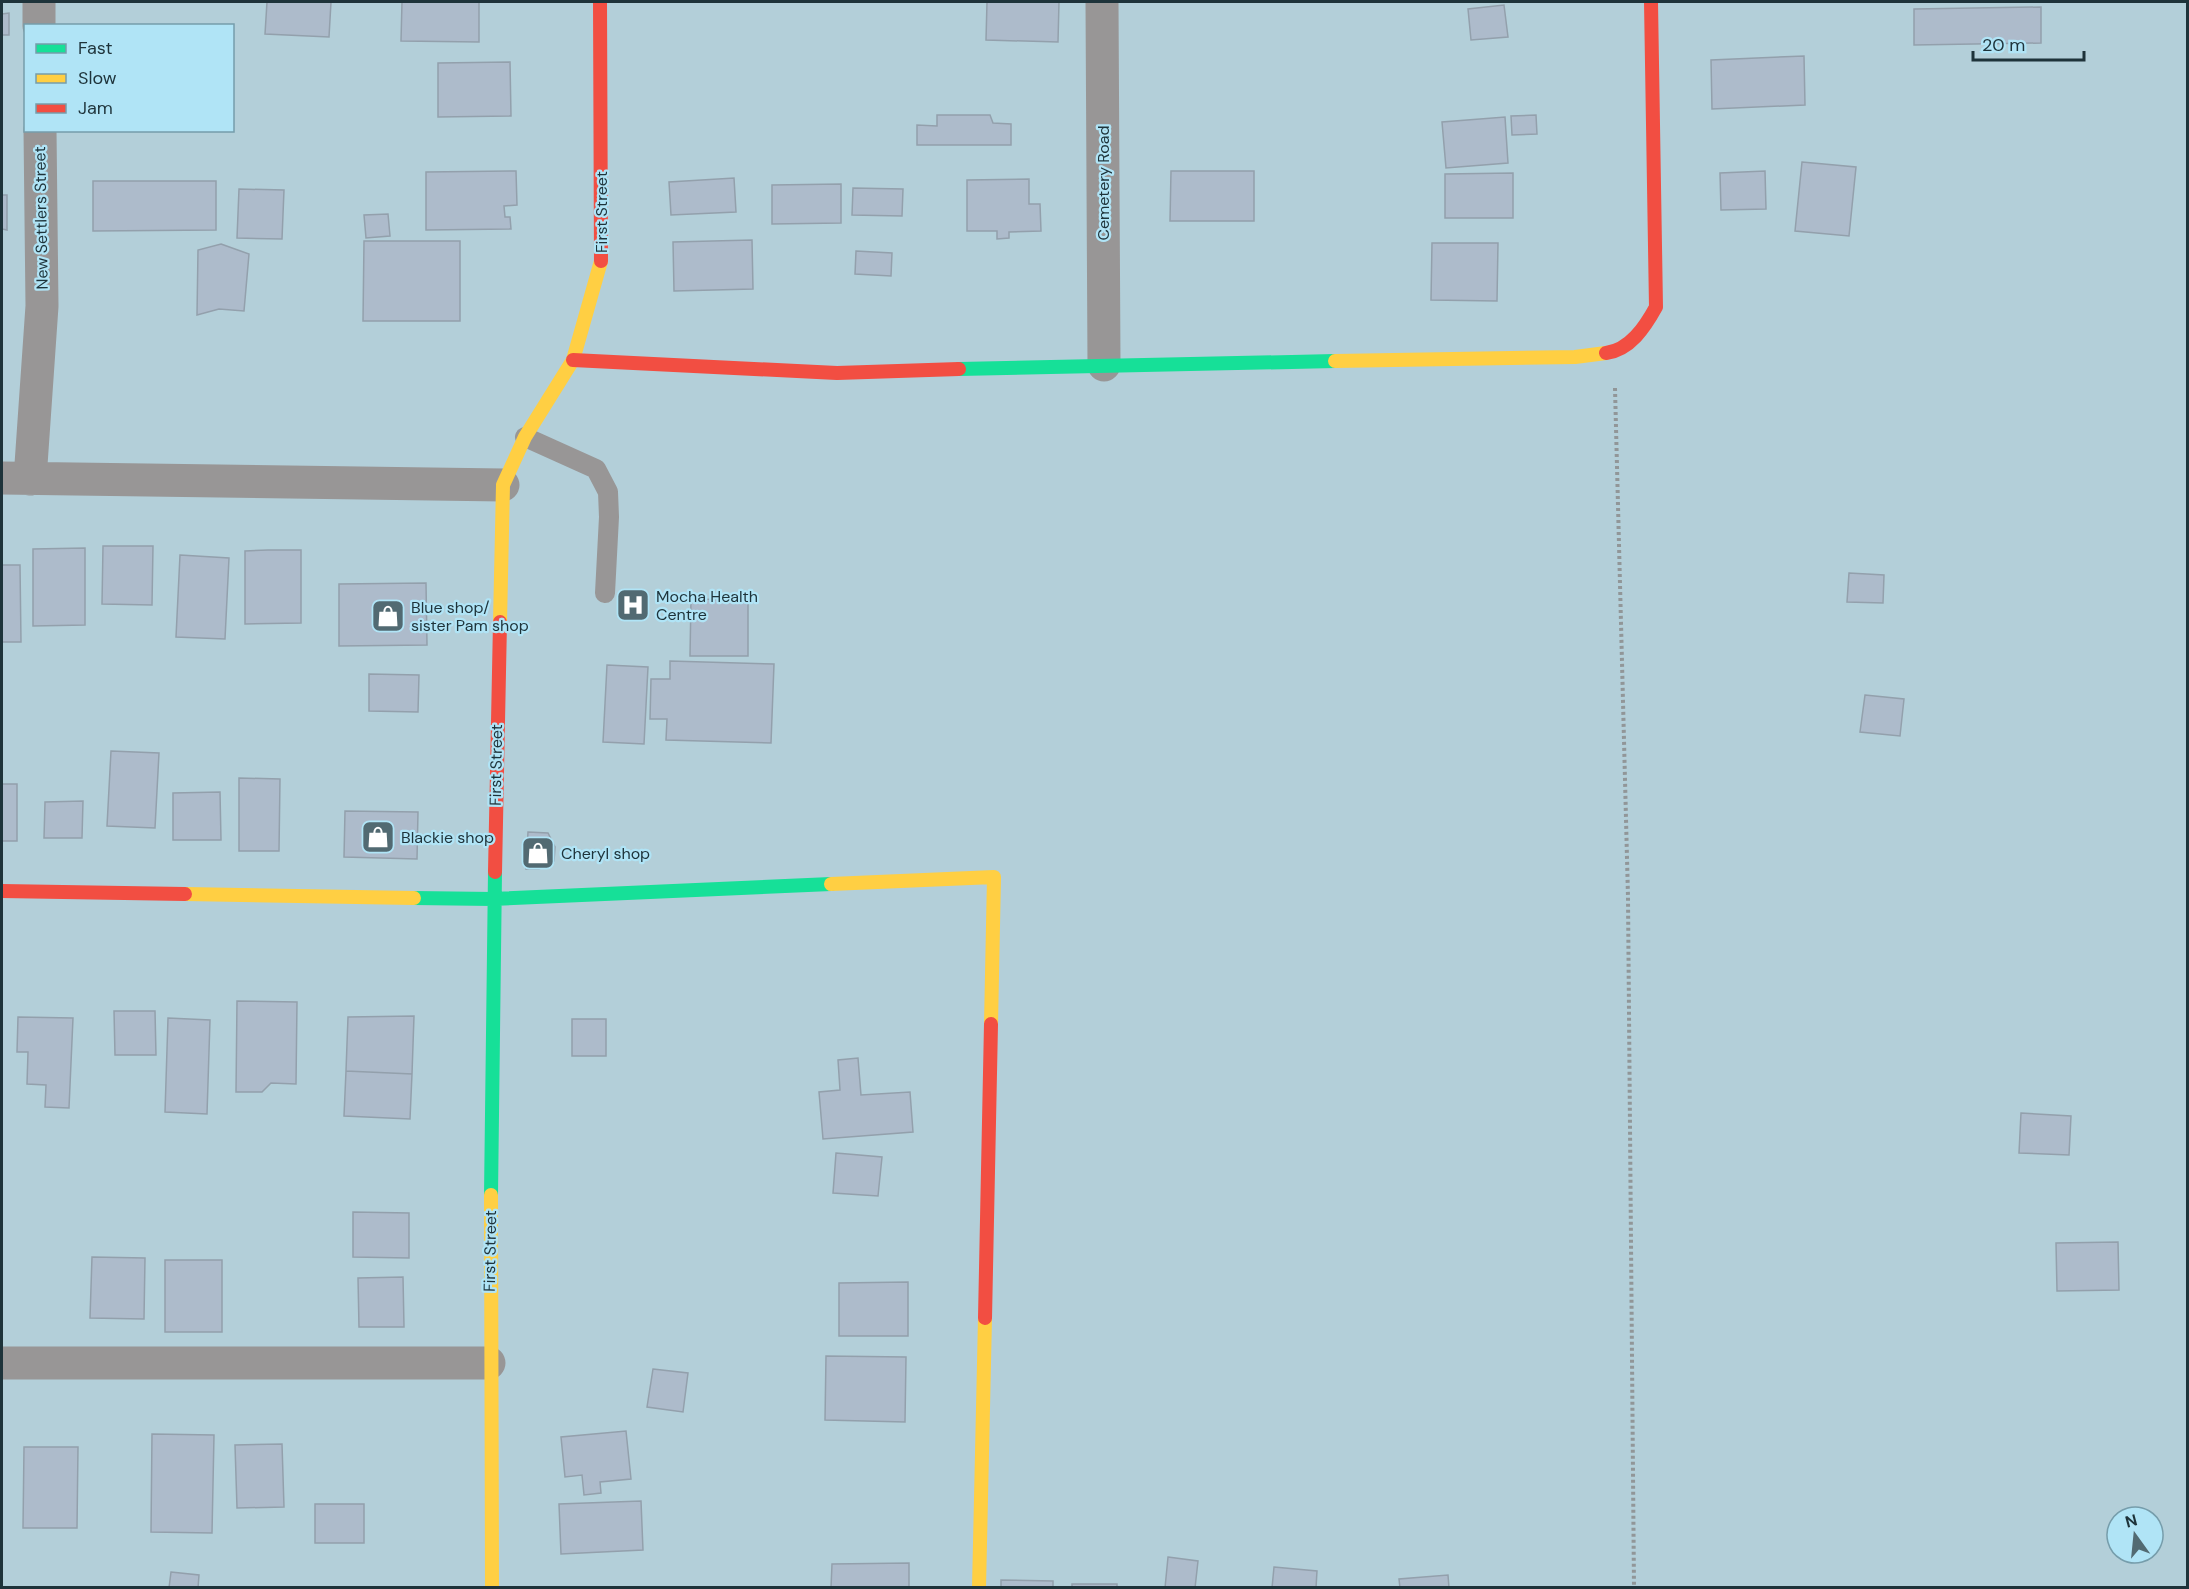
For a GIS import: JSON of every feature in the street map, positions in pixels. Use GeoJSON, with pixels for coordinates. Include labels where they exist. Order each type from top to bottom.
{"type":"FeatureCollection","features":[{"type":"Feature","properties":{"kind":"street"},"geometry":{"type":"LineString","coordinates":[[39,2],[39,24]]}},
{"type":"Feature","properties":{"kind":"street","name":"First Street"},"geometry":{"type":"LineString","coordinates":[[492,1587],[489,1363],[493,899],[503,485],[525,437],[573,360],[602,256],[600,2]]}},
{"type":"Feature","properties":{"kind":"street","name":"Cemetery Road"},"geometry":{"type":"LineString","coordinates":[[1102,2],[1104,365]]}},
{"type":"Feature","properties":{"kind":"street"},"geometry":{"type":"LineString","coordinates":[[573,360],[837,373],[1104,365],[1575,357],[1614,352],[1642,332],[1656,307],[1651,2]]}},
{"type":"Feature","properties":{"kind":"street","name":"New Settlers Street"},"geometry":{"type":"LineString","coordinates":[[16,479],[42,306],[40,132]]}},
{"type":"Feature","properties":{"kind":"street"},"geometry":{"type":"LineString","coordinates":[[16,479],[503,485]]}},
{"type":"Feature","properties":{"kind":"street"},"geometry":{"type":"LineString","coordinates":[[2,891],[493,899],[994,877],[979,1587]]}},
{"type":"Feature","properties":{"kind":"street"},"geometry":{"type":"LineString","coordinates":[[2,1363],[489,1363]]}},
{"type":"Feature","properties":{"kind":"lane"},"geometry":{"type":"LineString","coordinates":[[525,437],[596,469],[608,492],[605,593]]}},
{"type":"Feature","properties":{"kind":"path"},"geometry":{"type":"LineString","coordinates":[[1614,352],[1628,886],[1634,1587]]}},
{"type":"Feature","properties":{"kind":"building"},"geometry":{"type":"Polygon","coordinates":[[[267,2],[331,2],[329,37],[265,34],[267,2]]]}},
{"type":"Feature","properties":{"kind":"building"},"geometry":{"type":"Polygon","coordinates":[[[402,2],[479,2],[479,42],[401,41],[402,2]]]}},
{"type":"Feature","properties":{"kind":"building"},"geometry":{"type":"Polygon","coordinates":[[[987,2],[1059,2],[1058,42],[986,40],[987,2]]]}},
{"type":"Feature","properties":{"kind":"building"},"geometry":{"type":"Polygon","coordinates":[[[1504,5],[1508,37],[1471,40],[1468,9],[1504,5]]]}},
{"type":"Feature","properties":{"kind":"building"},"geometry":{"type":"Polygon","coordinates":[[[2041,7],[2041,43],[1914,45],[1914,9],[2041,7]]]}},
{"type":"Feature","properties":{"kind":"building"},"geometry":{"type":"Polygon","coordinates":[[[9,13],[9,35],[2,35],[2,14],[9,13]]]}},
{"type":"Feature","properties":{"kind":"building"},"geometry":{"type":"Polygon","coordinates":[[[1804,56],[1805,105],[1712,109],[1711,60],[1804,56]]]}},
{"type":"Feature","properties":{"kind":"building"},"geometry":{"type":"Polygon","coordinates":[[[510,62],[511,116],[438,117],[438,63],[510,62]]]}},
{"type":"Feature","properties":{"kind":"building"},"geometry":{"type":"Polygon","coordinates":[[[937,115],[990,115],[993,123],[1011,124],[1011,145],[917,145],[917,125],[937,126],[937,115]]]}},
{"type":"Feature","properties":{"kind":"building"},"geometry":{"type":"Polygon","coordinates":[[[1536,115],[1537,134],[1512,135],[1511,116],[1536,115]]]}},
{"type":"Feature","properties":{"kind":"building"},"geometry":{"type":"Polygon","coordinates":[[[1505,117],[1508,163],[1446,168],[1442,122],[1505,117]]]}},
{"type":"Feature","properties":{"kind":"building"},"geometry":{"type":"Polygon","coordinates":[[[1802,162],[1856,167],[1849,236],[1795,231],[1802,162]]]}},
{"type":"Feature","properties":{"kind":"building"},"geometry":{"type":"Polygon","coordinates":[[[516,171],[517,205],[504,206],[505,217],[510,217],[511,229],[426,230],[426,172],[516,171]]]}},
{"type":"Feature","properties":{"kind":"building"},"geometry":{"type":"Polygon","coordinates":[[[1171,171],[1254,171],[1254,221],[1170,221],[1171,171]]]}},
{"type":"Feature","properties":{"kind":"building"},"geometry":{"type":"Polygon","coordinates":[[[1765,171],[1766,209],[1721,210],[1720,173],[1765,171]]]}},
{"type":"Feature","properties":{"kind":"building"},"geometry":{"type":"Polygon","coordinates":[[[1513,173],[1513,218],[1445,218],[1445,174],[1513,173]]]}},
{"type":"Feature","properties":{"kind":"building"},"geometry":{"type":"Polygon","coordinates":[[[734,178],[736,212],[671,215],[669,182],[734,178]]]}},
{"type":"Feature","properties":{"kind":"building"},"geometry":{"type":"Polygon","coordinates":[[[1029,179],[1029,204],[1040,204],[1041,231],[1009,232],[1009,238],[997,239],[997,231],[967,231],[967,180],[1029,179]]]}},
{"type":"Feature","properties":{"kind":"building"},"geometry":{"type":"Polygon","coordinates":[[[93,181],[216,181],[216,230],[93,231],[93,181]]]}},
{"type":"Feature","properties":{"kind":"building"},"geometry":{"type":"Polygon","coordinates":[[[841,184],[841,223],[772,224],[772,185],[841,184]]]}},
{"type":"Feature","properties":{"kind":"building"},"geometry":{"type":"Polygon","coordinates":[[[853,188],[903,189],[902,216],[852,215],[853,188]]]}},
{"type":"Feature","properties":{"kind":"building"},"geometry":{"type":"Polygon","coordinates":[[[239,189],[284,190],[282,239],[237,238],[239,189]]]}},
{"type":"Feature","properties":{"kind":"building"},"geometry":{"type":"Polygon","coordinates":[[[2,195],[7,195],[7,230],[2,229],[2,195]]]}},
{"type":"Feature","properties":{"kind":"building"},"geometry":{"type":"Polygon","coordinates":[[[388,214],[390,236],[366,238],[364,215],[388,214]]]}},
{"type":"Feature","properties":{"kind":"building"},"geometry":{"type":"Polygon","coordinates":[[[752,240],[753,289],[674,291],[673,242],[752,240]]]}},
{"type":"Feature","properties":{"kind":"building"},"geometry":{"type":"Polygon","coordinates":[[[364,241],[460,241],[460,321],[363,321],[364,241]]]}},
{"type":"Feature","properties":{"kind":"building"},"geometry":{"type":"Polygon","coordinates":[[[1432,243],[1498,243],[1497,301],[1431,300],[1432,243]]]}},
{"type":"Feature","properties":{"kind":"building"},"geometry":{"type":"Polygon","coordinates":[[[221,244],[249,254],[244,311],[219,309],[197,315],[198,250],[221,244]]]}},
{"type":"Feature","properties":{"kind":"building"},"geometry":{"type":"Polygon","coordinates":[[[856,251],[892,253],[891,276],[855,274],[856,251]]]}},
{"type":"Feature","properties":{"kind":"building"},"geometry":{"type":"Polygon","coordinates":[[[103,546],[153,546],[152,605],[102,604],[103,546]]]}},
{"type":"Feature","properties":{"kind":"building"},"geometry":{"type":"Polygon","coordinates":[[[85,548],[85,625],[33,626],[33,549],[85,548]]]}},
{"type":"Feature","properties":{"kind":"building"},"geometry":{"type":"Polygon","coordinates":[[[301,550],[301,623],[245,624],[245,551],[301,550]]]}},
{"type":"Feature","properties":{"kind":"building"},"geometry":{"type":"Polygon","coordinates":[[[180,555],[229,558],[225,639],[176,637],[180,555]]]}},
{"type":"Feature","properties":{"kind":"building"},"geometry":{"type":"Polygon","coordinates":[[[2,565],[20,565],[21,642],[2,642],[2,565]]]}},
{"type":"Feature","properties":{"kind":"building"},"geometry":{"type":"Polygon","coordinates":[[[1849,573],[1884,575],[1883,603],[1847,602],[1849,573]]]}},
{"type":"Feature","properties":{"kind":"building"},"geometry":{"type":"Polygon","coordinates":[[[426,583],[427,645],[339,646],[339,584],[426,583]]]}},
{"type":"Feature","properties":{"kind":"building"},"geometry":{"type":"Polygon","coordinates":[[[691,599],[748,600],[748,656],[690,656],[691,599]]]}},
{"type":"Feature","properties":{"kind":"building"},"geometry":{"type":"Polygon","coordinates":[[[670,661],[774,664],[771,743],[666,740],[667,719],[650,719],[651,679],[670,679],[670,661]]]}},
{"type":"Feature","properties":{"kind":"building"},"geometry":{"type":"Polygon","coordinates":[[[607,665],[648,667],[644,744],[603,742],[607,665]]]}},
{"type":"Feature","properties":{"kind":"building"},"geometry":{"type":"Polygon","coordinates":[[[369,674],[419,675],[418,712],[369,711],[369,674]]]}},
{"type":"Feature","properties":{"kind":"building"},"geometry":{"type":"Polygon","coordinates":[[[1865,695],[1904,699],[1900,736],[1860,732],[1865,695]]]}},
{"type":"Feature","properties":{"kind":"building"},"geometry":{"type":"Polygon","coordinates":[[[111,751],[159,753],[155,828],[107,826],[111,751]]]}},
{"type":"Feature","properties":{"kind":"building"},"geometry":{"type":"Polygon","coordinates":[[[239,778],[280,779],[279,851],[239,851],[239,778]]]}},
{"type":"Feature","properties":{"kind":"building"},"geometry":{"type":"Polygon","coordinates":[[[2,784],[17,784],[17,841],[2,841],[2,784]]]}},
{"type":"Feature","properties":{"kind":"building"},"geometry":{"type":"Polygon","coordinates":[[[220,792],[221,840],[173,840],[173,793],[220,792]]]}},
{"type":"Feature","properties":{"kind":"building"},"geometry":{"type":"Polygon","coordinates":[[[83,801],[82,838],[44,838],[45,802],[83,801]]]}},
{"type":"Feature","properties":{"kind":"building"},"geometry":{"type":"Polygon","coordinates":[[[345,811],[418,812],[417,859],[344,857],[345,811]]]}},
{"type":"Feature","properties":{"kind":"building"},"geometry":{"type":"Polygon","coordinates":[[[528,832],[548,833],[555,847],[554,861],[539,869],[526,869],[528,832]]]}},
{"type":"Feature","properties":{"kind":"building"},"geometry":{"type":"Polygon","coordinates":[[[237,1001],[297,1002],[296,1084],[271,1083],[262,1092],[236,1092],[237,1001]]]}},
{"type":"Feature","properties":{"kind":"building"},"geometry":{"type":"Polygon","coordinates":[[[114,1011],[155,1011],[156,1055],[115,1055],[114,1011]]]}},
{"type":"Feature","properties":{"kind":"building"},"geometry":{"type":"Polygon","coordinates":[[[414,1016],[412,1074],[346,1071],[348,1017],[414,1016]]]}},
{"type":"Feature","properties":{"kind":"building"},"geometry":{"type":"Polygon","coordinates":[[[18,1017],[73,1018],[69,1108],[45,1107],[46,1085],[27,1084],[28,1052],[17,1052],[18,1017]]]}},
{"type":"Feature","properties":{"kind":"building"},"geometry":{"type":"Polygon","coordinates":[[[168,1018],[210,1020],[207,1114],[165,1112],[168,1018]]]}},
{"type":"Feature","properties":{"kind":"building"},"geometry":{"type":"Polygon","coordinates":[[[572,1019],[606,1019],[606,1056],[572,1056],[572,1019]]]}},
{"type":"Feature","properties":{"kind":"building"},"geometry":{"type":"Polygon","coordinates":[[[858,1058],[861,1095],[910,1092],[913,1132],[823,1139],[819,1092],[840,1090],[838,1060],[858,1058]]]}},
{"type":"Feature","properties":{"kind":"building"},"geometry":{"type":"Polygon","coordinates":[[[346,1071],[412,1074],[410,1119],[344,1116],[346,1071]]]}},
{"type":"Feature","properties":{"kind":"building"},"geometry":{"type":"Polygon","coordinates":[[[2021,1113],[2071,1116],[2069,1155],[2019,1153],[2021,1113]]]}},
{"type":"Feature","properties":{"kind":"building"},"geometry":{"type":"Polygon","coordinates":[[[836,1153],[882,1157],[878,1196],[833,1193],[836,1153]]]}},
{"type":"Feature","properties":{"kind":"building"},"geometry":{"type":"Polygon","coordinates":[[[353,1212],[409,1213],[409,1258],[353,1257],[353,1212]]]}},
{"type":"Feature","properties":{"kind":"building"},"geometry":{"type":"Polygon","coordinates":[[[2118,1242],[2119,1290],[2057,1291],[2056,1243],[2118,1242]]]}},
{"type":"Feature","properties":{"kind":"building"},"geometry":{"type":"Polygon","coordinates":[[[92,1257],[145,1258],[144,1319],[90,1318],[92,1257]]]}},
{"type":"Feature","properties":{"kind":"building"},"geometry":{"type":"Polygon","coordinates":[[[165,1260],[222,1260],[222,1332],[165,1332],[165,1260]]]}},
{"type":"Feature","properties":{"kind":"building"},"geometry":{"type":"Polygon","coordinates":[[[403,1277],[404,1327],[359,1327],[358,1278],[403,1277]]]}},
{"type":"Feature","properties":{"kind":"building"},"geometry":{"type":"Polygon","coordinates":[[[908,1282],[908,1336],[839,1336],[839,1283],[908,1282]]]}},
{"type":"Feature","properties":{"kind":"building"},"geometry":{"type":"Polygon","coordinates":[[[826,1356],[906,1357],[905,1422],[825,1420],[826,1356]]]}},
{"type":"Feature","properties":{"kind":"building"},"geometry":{"type":"Polygon","coordinates":[[[653,1369],[688,1373],[683,1412],[647,1407],[653,1369]]]}},
{"type":"Feature","properties":{"kind":"building"},"geometry":{"type":"Polygon","coordinates":[[[626,1431],[631,1479],[600,1482],[601,1493],[584,1495],[582,1475],[565,1477],[561,1437],[626,1431]]]}},
{"type":"Feature","properties":{"kind":"building"},"geometry":{"type":"Polygon","coordinates":[[[152,1434],[214,1435],[212,1533],[151,1532],[152,1434]]]}},
{"type":"Feature","properties":{"kind":"building"},"geometry":{"type":"Polygon","coordinates":[[[282,1444],[284,1507],[237,1508],[235,1445],[282,1444]]]}},
{"type":"Feature","properties":{"kind":"building"},"geometry":{"type":"Polygon","coordinates":[[[24,1447],[78,1447],[77,1528],[23,1528],[24,1447]]]}},
{"type":"Feature","properties":{"kind":"building"},"geometry":{"type":"Polygon","coordinates":[[[641,1501],[643,1550],[561,1554],[559,1504],[641,1501]]]}},
{"type":"Feature","properties":{"kind":"building"},"geometry":{"type":"Polygon","coordinates":[[[315,1504],[364,1504],[364,1543],[315,1543],[315,1504]]]}},
{"type":"Feature","properties":{"kind":"building"},"geometry":{"type":"Polygon","coordinates":[[[1168,1557],[1198,1561],[1195,1588],[1165,1588],[1168,1557]]]}},
{"type":"Feature","properties":{"kind":"building"},"geometry":{"type":"Polygon","coordinates":[[[909,1563],[909,1588],[831,1588],[832,1564],[909,1563]]]}},
{"type":"Feature","properties":{"kind":"building"},"geometry":{"type":"Polygon","coordinates":[[[1274,1567],[1317,1571],[1316,1588],[1272,1588],[1274,1567]]]}},
{"type":"Feature","properties":{"kind":"building"},"geometry":{"type":"Polygon","coordinates":[[[171,1572],[199,1575],[198,1588],[169,1588],[171,1572]]]}},
{"type":"Feature","properties":{"kind":"building"},"geometry":{"type":"Polygon","coordinates":[[[1448,1575],[1449,1588],[1400,1588],[1399,1579],[1448,1575]]]}},
{"type":"Feature","properties":{"kind":"building"},"geometry":{"type":"Polygon","coordinates":[[[1001,1580],[1053,1581],[1053,1588],[1001,1588],[1001,1580]]]}},
{"type":"Feature","properties":{"kind":"building"},"geometry":{"type":"Polygon","coordinates":[[[1072,1584],[1117,1584],[1117,1588],[1072,1588],[1072,1584]]]}},
{"type":"Feature","properties":{"kind":"traffic: fast"},"geometry":{"type":"LineString","coordinates":[[959,369],[1335,361]]}},
{"type":"Feature","properties":{"kind":"traffic: fast"},"geometry":{"type":"LineString","coordinates":[[491,1195],[495,872]]}},
{"type":"Feature","properties":{"kind":"traffic: fast"},"geometry":{"type":"LineString","coordinates":[[414,898],[493,899],[831,884]]}},
{"type":"Feature","properties":{"kind":"traffic: slow"},"geometry":{"type":"LineString","coordinates":[[500,622],[503,485],[525,437],[573,360],[601,261]]}},
{"type":"Feature","properties":{"kind":"traffic: slow"},"geometry":{"type":"LineString","coordinates":[[1335,361],[1575,357],[1606,353]]}},
{"type":"Feature","properties":{"kind":"traffic: slow"},"geometry":{"type":"LineString","coordinates":[[831,884],[994,877],[991,1024]]}},
{"type":"Feature","properties":{"kind":"traffic: slow"},"geometry":{"type":"LineString","coordinates":[[185,894],[414,898]]}},
{"type":"Feature","properties":{"kind":"traffic: slow"},"geometry":{"type":"LineString","coordinates":[[491,1195],[492,1588]]}},
{"type":"Feature","properties":{"kind":"traffic: slow"},"geometry":{"type":"LineString","coordinates":[[979,1588],[985,1318]]}},
{"type":"Feature","properties":{"kind":"traffic: jam"},"geometry":{"type":"LineString","coordinates":[[600,2],[601,261]]}},
{"type":"Feature","properties":{"kind":"traffic: jam"},"geometry":{"type":"LineString","coordinates":[[1606,353],[1615,351],[1636,336],[1656,307],[1651,2]]}},
{"type":"Feature","properties":{"kind":"traffic: jam"},"geometry":{"type":"LineString","coordinates":[[573,360],[837,373],[959,369]]}},
{"type":"Feature","properties":{"kind":"traffic: jam"},"geometry":{"type":"LineString","coordinates":[[495,872],[500,622]]}},
{"type":"Feature","properties":{"kind":"traffic: jam"},"geometry":{"type":"LineString","coordinates":[[2,891],[185,894]]}},
{"type":"Feature","properties":{"kind":"traffic: jam"},"geometry":{"type":"LineString","coordinates":[[985,1318],[991,1024]]}},
{"type":"Feature","properties":{"kind":"place","name":"Mocha Health Centre"},"geometry":{"type":"Point","coordinates":[633,605]}},
{"type":"Feature","properties":{"kind":"place","name":"Blue shop/ sister Pam shop"},"geometry":{"type":"Point","coordinates":[388,616]}},
{"type":"Feature","properties":{"kind":"place","name":"Blackie shop"},"geometry":{"type":"Point","coordinates":[378,837]}},
{"type":"Feature","properties":{"kind":"place","name":"Cheryl shop"},"geometry":{"type":"Point","coordinates":[538,853]}}]}
